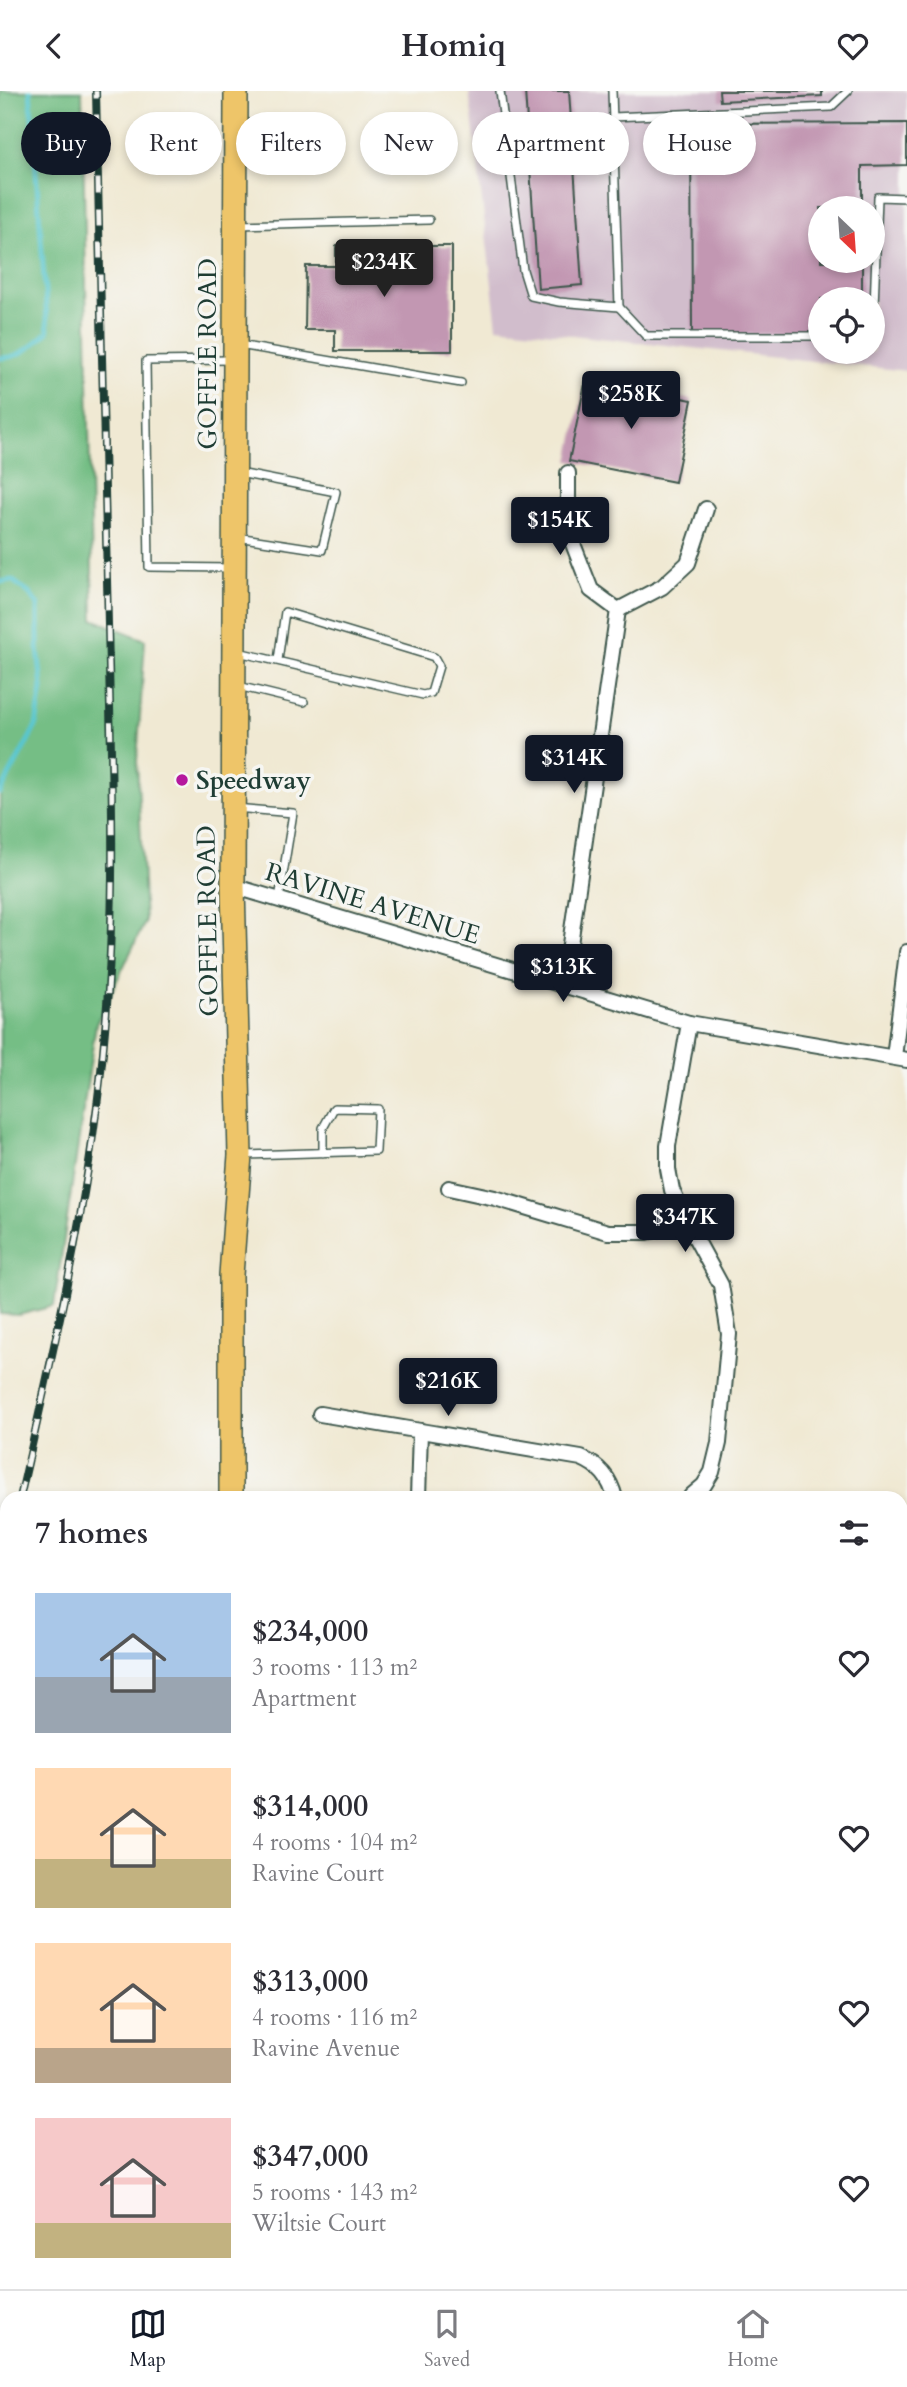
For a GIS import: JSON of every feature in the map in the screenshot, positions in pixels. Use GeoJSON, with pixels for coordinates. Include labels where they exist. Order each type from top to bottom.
{"type":"FeatureCollection","features":[{"type":"Feature","properties":{"kind":"main road","name":"GOFFLE ROAD"},"geometry":{"type":"LineString","coordinates":[[231,1491],[230,1275],[240,1155],[233,886],[236,91]]}},
{"type":"Feature","properties":{"kind":"street"},"geometry":{"type":"LineString","coordinates":[[568,473],[568,531],[592,590],[618,610]]}},
{"type":"Feature","properties":{"kind":"street"},"geometry":{"type":"LineString","coordinates":[[618,610],[662,587],[688,563],[706,509]]}},
{"type":"Feature","properties":{"kind":"street"},"geometry":{"type":"LineString","coordinates":[[564,986],[618,610]]}},
{"type":"Feature","properties":{"kind":"street","name":"RAVINE AVENUE"},"geometry":{"type":"LineString","coordinates":[[233,886],[689,1023],[900,1058]]}},
{"type":"Feature","properties":{"kind":"street"},"geometry":{"type":"LineString","coordinates":[[900,1058],[907,952]]}},
{"type":"Feature","properties":{"kind":"street"},"geometry":{"type":"LineString","coordinates":[[689,1023],[668,1146],[668,1169],[672,1190],[683,1215],[721,1285],[729,1334],[719,1443],[712,1472],[695,1491]]}},
{"type":"Feature","properties":{"kind":"street"},"geometry":{"type":"LineString","coordinates":[[449,1188],[495,1198],[608,1232],[647,1232],[659,1229],[683,1215]]}},
{"type":"Feature","properties":{"kind":"street"},"geometry":{"type":"LineString","coordinates":[[320,1414],[571,1456],[593,1463],[604,1473],[613,1491]]}},
{"type":"Feature","properties":{"kind":"street"},"geometry":{"type":"LineString","coordinates":[[418,1491],[420,1431]]}},
{"type":"Feature","properties":{"kind":"lane"},"geometry":{"type":"LineString","coordinates":[[500,91],[523,270],[531,296],[559,302],[619,307]]}},
{"type":"Feature","properties":{"kind":"lane"},"geometry":{"type":"LineString","coordinates":[[612,91],[613,112]]}},
{"type":"Feature","properties":{"kind":"lane"},"geometry":{"type":"LineString","coordinates":[[629,116],[831,107],[848,91]]}},
{"type":"Feature","properties":{"kind":"lane"},"geometry":{"type":"LineString","coordinates":[[615,175],[619,307],[646,336],[808,336]]}},
{"type":"Feature","properties":{"kind":"lane"},"geometry":{"type":"LineString","coordinates":[[875,287],[878,197],[907,198]]}},
{"type":"Feature","properties":{"kind":"lane"},"geometry":{"type":"LineString","coordinates":[[235,226],[429,220]]}},
{"type":"Feature","properties":{"kind":"lane"},"geometry":{"type":"LineString","coordinates":[[235,568],[149,567],[146,361],[235,352],[461,383]]}},
{"type":"Feature","properties":{"kind":"lane"},"geometry":{"type":"LineString","coordinates":[[235,472],[336,492],[322,550],[235,537]]}},
{"type":"Feature","properties":{"kind":"lane"},"geometry":{"type":"LineString","coordinates":[[234,652],[423,695],[431,693],[439,666],[434,657],[285,612],[278,660]]}},
{"type":"Feature","properties":{"kind":"lane"},"geometry":{"type":"LineString","coordinates":[[234,685],[304,702]]}},
{"type":"Feature","properties":{"kind":"lane"},"geometry":{"type":"LineString","coordinates":[[233,808],[293,813],[279,900]]}},
{"type":"Feature","properties":{"kind":"lane"},"geometry":{"type":"LineString","coordinates":[[240,1155],[323,1153],[376,1151],[378,1109],[334,1108],[323,1128],[323,1153]]}},
{"type":"Feature","properties":{"kind":"shaded area"},"geometry":{"type":"Polygon","coordinates":[[[469,91],[907,91],[907,371],[842,364],[885,364],[885,287],[808,287],[808,360],[497,327],[479,175],[629,175],[629,112],[472,112],[472,116],[469,91]]]}},
{"type":"Feature","properties":{"kind":"green space"},"geometry":{"type":"Polygon","coordinates":[[[0,91],[82,91],[82,112],[21,112],[21,175],[84,175],[93,619],[145,640],[137,761],[145,922],[96,1024],[54,1306],[19,1315],[0,1314],[0,91]]]}},
{"type":"Feature","properties":{"kind":"building"},"geometry":{"type":"Polygon","coordinates":[[[525,91],[569,91],[570,112],[526,112],[525,91]]]}},
{"type":"Feature","properties":{"kind":"building"},"geometry":{"type":"Polygon","coordinates":[[[719,91],[822,91],[822,96],[720,101],[719,91]]]}},
{"type":"Feature","properties":{"kind":"building"},"geometry":{"type":"Polygon","coordinates":[[[907,123],[907,165],[862,166],[862,196],[808,196],[808,273],[862,273],[862,287],[808,287],[808,333],[692,334],[691,175],[756,175],[756,124],[907,123]]]}},
{"type":"Feature","properties":{"kind":"building"},"geometry":{"type":"Polygon","coordinates":[[[531,175],[575,175],[582,285],[538,289],[531,175]]]}},
{"type":"Feature","properties":{"kind":"building"},"geometry":{"type":"Polygon","coordinates":[[[336,246],[452,246],[452,351],[335,351],[335,330],[305,330],[306,266],[336,266],[336,246]]]}},
{"type":"Feature","properties":{"kind":"building"},"geometry":{"type":"Polygon","coordinates":[[[586,379],[692,400],[675,482],[569,461],[586,379]]]}},
{"type":"Feature","properties":{"kind":"waterway"},"geometry":{"type":"LineString","coordinates":[[0,358],[20,353],[48,332],[30,91]]}},
{"type":"Feature","properties":{"kind":"waterway"},"geometry":{"type":"LineString","coordinates":[[0,582],[12,580],[29,593],[38,605],[42,688],[36,726],[0,793]]}},
{"type":"Feature","properties":{"kind":"railway"},"geometry":{"type":"LineString","coordinates":[[22,1491],[82,1207],[99,1089],[109,979],[112,776],[96,91]]}},
{"type":"Feature","properties":{"kind":"place","name":"Speedway"},"geometry":{"type":"Point","coordinates":[182,780]}}]}
